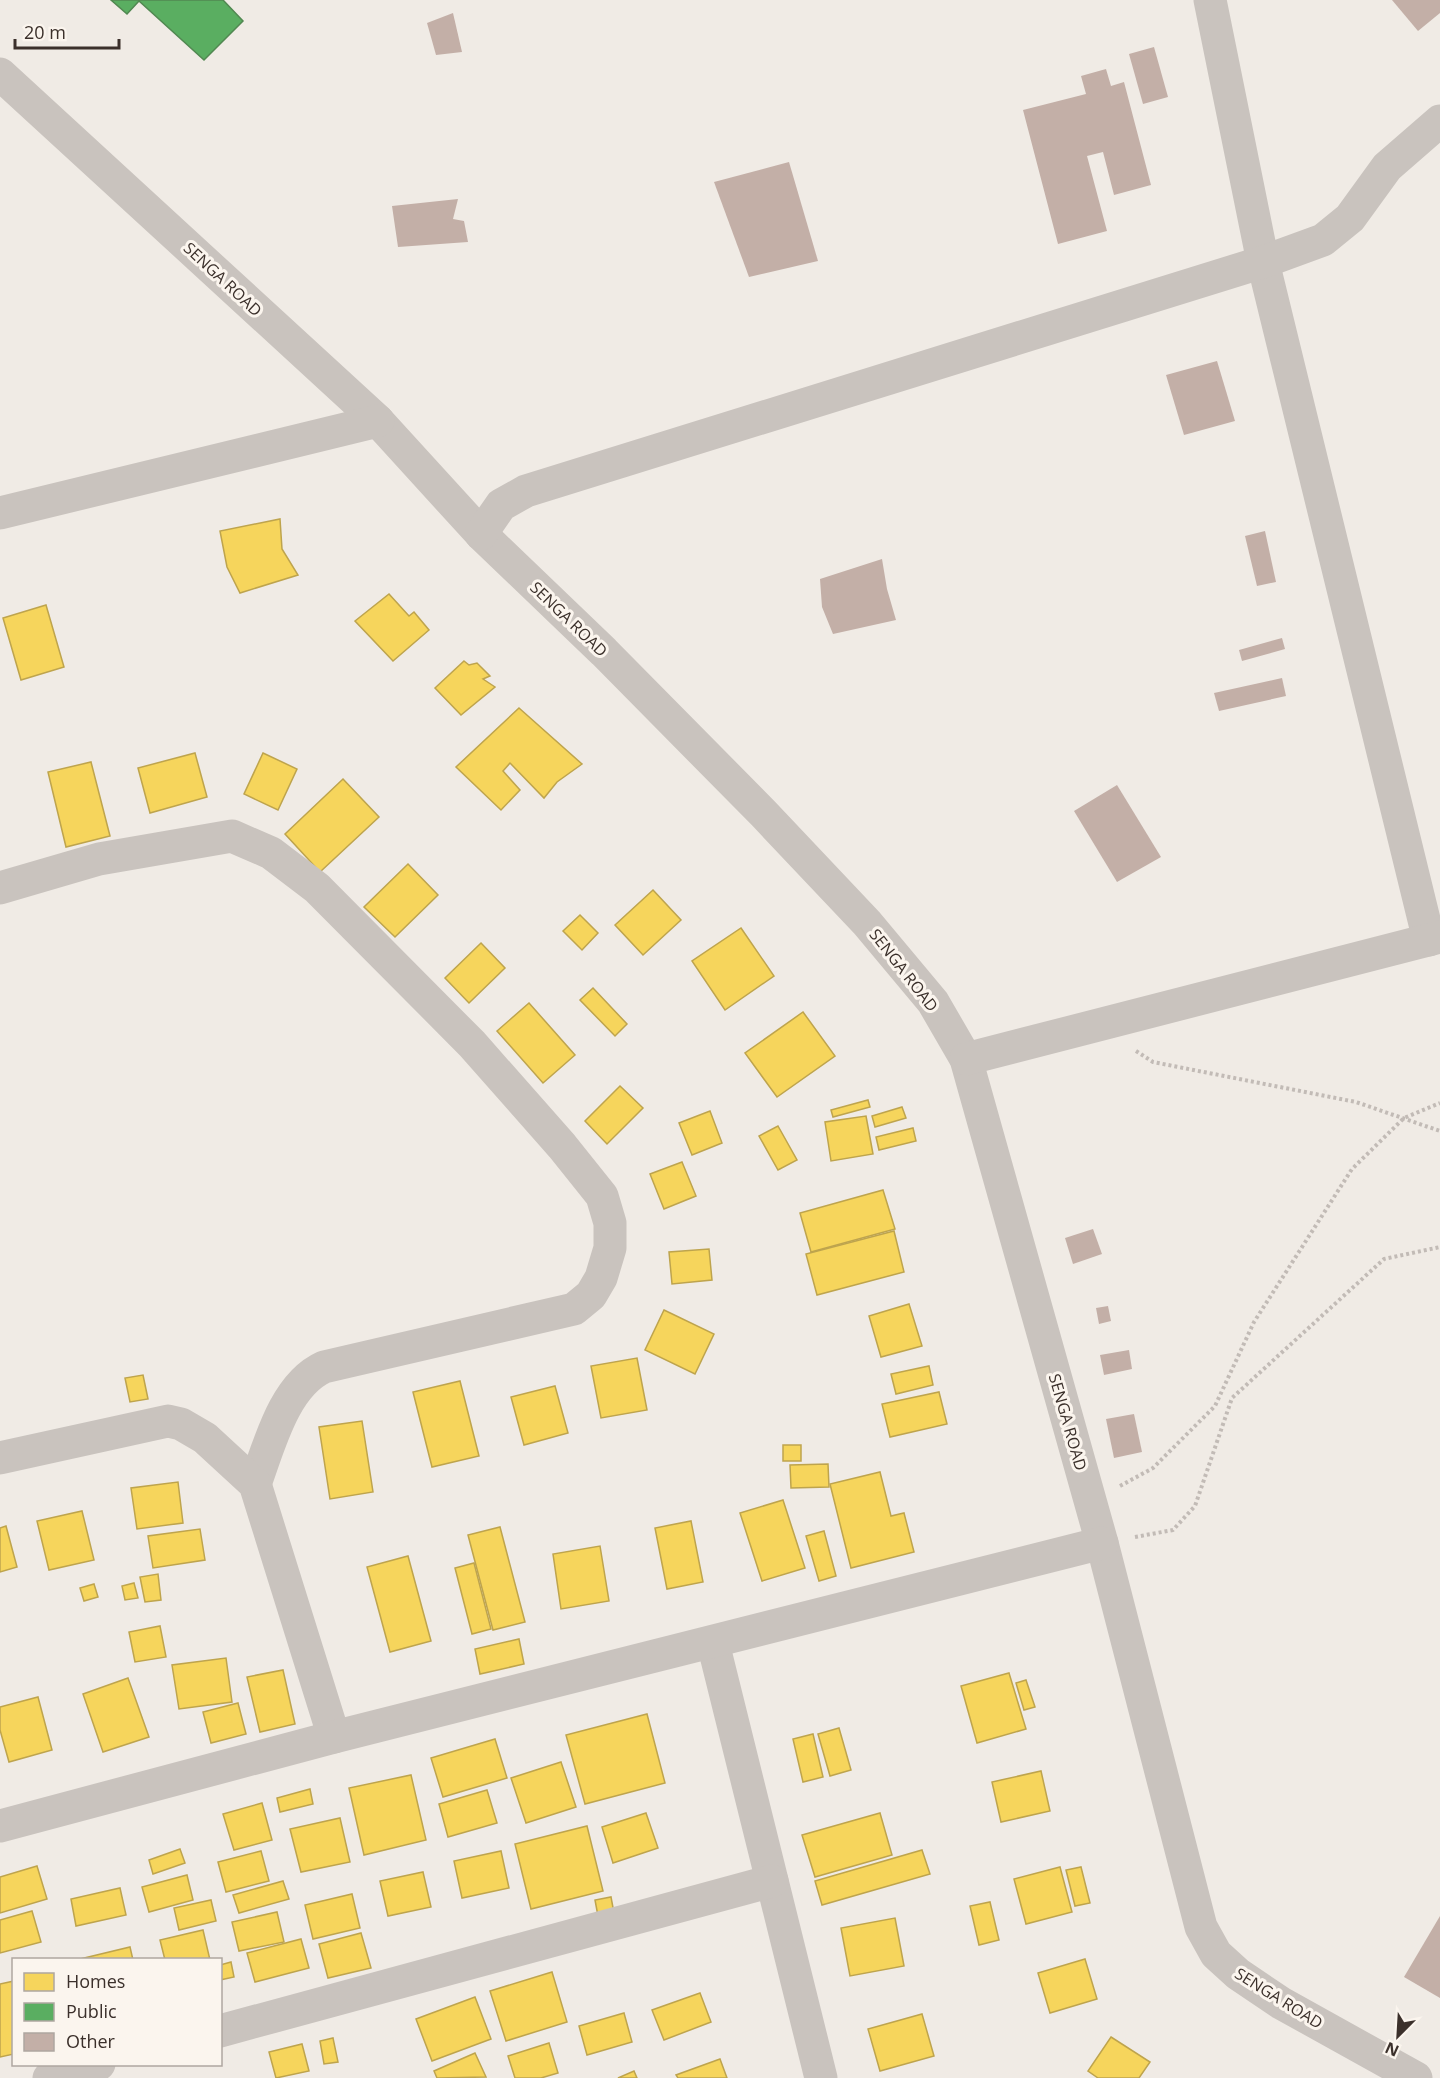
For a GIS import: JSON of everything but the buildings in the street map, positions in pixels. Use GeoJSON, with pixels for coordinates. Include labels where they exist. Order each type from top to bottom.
{"type":"FeatureCollection","features":[{"type":"Feature","properties":{"kind":"street"},"geometry":{"type":"LineString","coordinates":[[966,1059],[1435,938],[1263,262],[1210,0]]}},
{"type":"Feature","properties":{"kind":"street","name":"SENGA ROAD"},"geometry":{"type":"LineString","coordinates":[[0,74],[378,422],[481,534],[604,651],[764,813],[867,923],[933,1002],[966,1059],[1091,1502],[1201,1927],[1216,1954],[1238,1974],[1281,2002],[1416,2078]]}},
{"type":"Feature","properties":{"kind":"street"},"geometry":{"type":"LineString","coordinates":[[481,534],[501,506],[526,491],[1263,262],[1323,240],[1350,218],[1387,167],[1440,121]]}},
{"type":"Feature","properties":{"kind":"street"},"geometry":{"type":"LineString","coordinates":[[0,513],[378,422]]}},
{"type":"Feature","properties":{"kind":"street"},"geometry":{"type":"LineString","coordinates":[[0,888],[99,858],[232,836],[271,853],[317,888],[472,1044],[562,1146],[602,1196],[610,1222],[610,1248],[601,1278],[591,1295],[574,1310],[324,1366],[312,1372],[299,1385],[286,1409],[255,1484]]}},
{"type":"Feature","properties":{"kind":"street"},"geometry":{"type":"LineString","coordinates":[[0,1458],[168,1421],[181,1424],[205,1438],[255,1484],[334,1737]]}},
{"type":"Feature","properties":{"kind":"street"},"geometry":{"type":"LineString","coordinates":[[0,1826],[334,1737],[1102,1544]]}},
{"type":"Feature","properties":{"kind":"street"},"geometry":{"type":"LineString","coordinates":[[713,1643],[821,2078]]}},
{"type":"Feature","properties":{"kind":"street"},"geometry":{"type":"LineString","coordinates":[[222,2030],[772,1881]]}},
{"type":"Feature","properties":{"kind":"street"},"geometry":{"type":"LineString","coordinates":[[49,2078],[92,2066]]}},
{"type":"Feature","properties":{"kind":"path"},"geometry":{"type":"LineString","coordinates":[[1098,1025],[1153,1062],[1356,1102],[1440,1131]]}},
{"type":"Feature","properties":{"kind":"path"},"geometry":{"type":"LineString","coordinates":[[1091,1502],[1153,1468],[1215,1406],[1254,1322],[1320,1215],[1352,1169],[1404,1118],[1440,1103]]}},
{"type":"Feature","properties":{"kind":"path"},"geometry":{"type":"LineString","coordinates":[[1102,1544],[1173,1530],[1195,1506],[1232,1398],[1384,1259],[1440,1247]]}}]}
